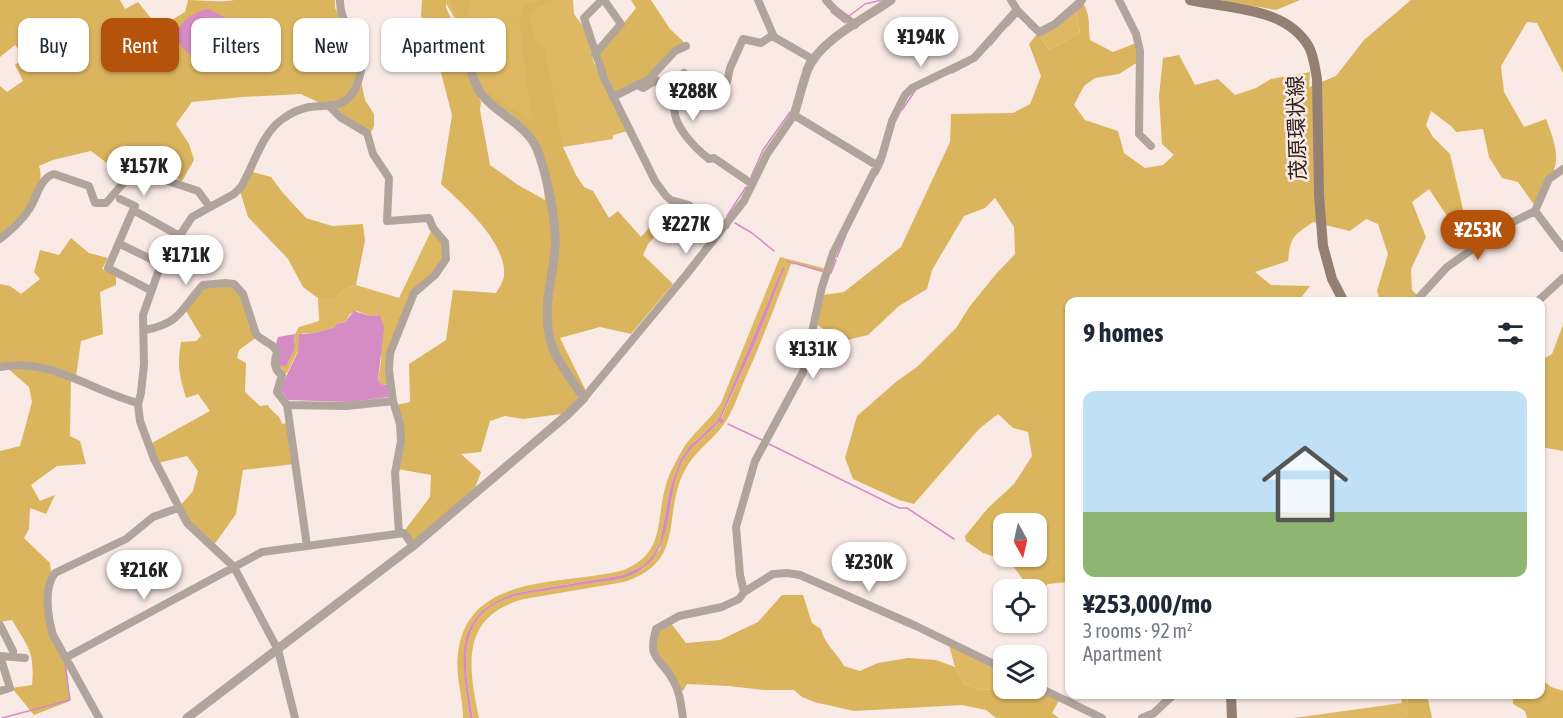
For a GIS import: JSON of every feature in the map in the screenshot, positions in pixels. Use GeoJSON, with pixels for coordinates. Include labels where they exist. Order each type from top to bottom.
{"type":"FeatureCollection","features":[{"type":"Feature","properties":{"kind":"main road","name":"茂原環状線"},"geometry":{"type":"LineString","coordinates":[[1190,0],[1277,18],[1298,34],[1308,46],[1317,79],[1319,195],[1323,246],[1332,279],[1341,297]]}},
{"type":"Feature","properties":{"kind":"main road"},"geometry":{"type":"LineString","coordinates":[[1231,699],[1232,718]]}},
{"type":"Feature","properties":{"kind":"street"},"geometry":{"type":"LineString","coordinates":[[295,718],[278,650],[234,567],[190,527],[154,459],[140,421],[138,403],[144,364],[143,315],[161,264],[178,235],[192,217],[234,194],[241,187],[269,131],[283,118],[306,108],[330,107],[344,102],[354,92],[361,70],[356,41],[340,10],[340,0]]}},
{"type":"Feature","properties":{"kind":"street"},"geometry":{"type":"LineString","coordinates":[[595,54],[621,24],[603,0],[584,18],[595,54],[603,78],[655,181],[666,196],[671,200],[689,205],[702,221],[726,225]]}},
{"type":"Feature","properties":{"kind":"street"},"geometry":{"type":"LineString","coordinates":[[758,0],[774,37],[814,60]]}},
{"type":"Feature","properties":{"kind":"street"},"geometry":{"type":"LineString","coordinates":[[826,0],[835,12],[855,25]]}},
{"type":"Feature","properties":{"kind":"street"},"geometry":{"type":"LineString","coordinates":[[187,718],[412,546],[584,398],[744,201],[766,154],[794,115],[808,68],[814,60],[834,39],[891,0]]}},
{"type":"Feature","properties":{"kind":"street"},"geometry":{"type":"LineString","coordinates":[[1011,0],[1017,10],[1039,32],[1055,24],[1082,0]]}},
{"type":"Feature","properties":{"kind":"street"},"geometry":{"type":"LineString","coordinates":[[1119,0],[1136,34],[1140,51],[1139,131],[1151,146]]}},
{"type":"Feature","properties":{"kind":"street"},"geometry":{"type":"LineString","coordinates":[[744,592],[740,575],[736,527],[755,461],[803,372],[822,287],[833,254],[878,166],[892,121],[905,95],[923,81],[974,58],[1017,10]]}},
{"type":"Feature","properties":{"kind":"street"},"geometry":{"type":"LineString","coordinates":[[663,88],[684,73],[691,83],[717,93],[727,82],[730,68],[743,39],[761,42],[774,37]]}},
{"type":"Feature","properties":{"kind":"street"},"geometry":{"type":"LineString","coordinates":[[613,97],[649,79],[675,51],[686,46]]}},
{"type":"Feature","properties":{"kind":"street"},"geometry":{"type":"LineString","coordinates":[[473,72],[477,87],[483,96],[528,133],[537,149],[555,230],[553,269],[546,302],[550,340],[584,398]]}},
{"type":"Feature","properties":{"kind":"street"},"geometry":{"type":"LineString","coordinates":[[637,85],[643,88],[656,80],[675,105],[674,112],[696,149],[709,159],[714,158],[752,184]]}},
{"type":"Feature","properties":{"kind":"street"},"geometry":{"type":"LineString","coordinates":[[330,107],[340,117],[367,133],[373,154],[388,174],[390,183],[387,220],[429,218],[446,246],[447,254],[444,264],[435,275],[414,292],[390,352],[389,370],[393,400],[400,424],[395,473],[399,533]]}},
{"type":"Feature","properties":{"kind":"street"},"geometry":{"type":"LineString","coordinates":[[794,115],[878,166]]}},
{"type":"Feature","properties":{"kind":"street"},"geometry":{"type":"LineString","coordinates":[[1420,297],[1447,267],[1507,225],[1535,211],[1549,179],[1563,169]]}},
{"type":"Feature","properties":{"kind":"street"},"geometry":{"type":"LineString","coordinates":[[0,239],[16,227],[31,207],[45,179],[54,174],[89,186],[95,203],[106,203],[126,180],[137,173],[147,174],[198,191],[209,206]]}},
{"type":"Feature","properties":{"kind":"street"},"geometry":{"type":"LineString","coordinates":[[120,198],[135,206],[108,268],[150,290]]}},
{"type":"Feature","properties":{"kind":"street"},"geometry":{"type":"LineString","coordinates":[[133,210],[178,235]]}},
{"type":"Feature","properties":{"kind":"street"},"geometry":{"type":"LineString","coordinates":[[1535,211],[1563,248]]}},
{"type":"Feature","properties":{"kind":"street"},"geometry":{"type":"LineString","coordinates":[[122,245],[161,264]]}},
{"type":"Feature","properties":{"kind":"street"},"geometry":{"type":"LineString","coordinates":[[1542,297],[1563,278]]}},
{"type":"Feature","properties":{"kind":"street"},"geometry":{"type":"LineString","coordinates":[[145,330],[158,327],[183,313],[203,285],[234,284],[243,294],[256,334],[272,345],[277,352],[275,367],[282,375],[277,392],[287,405],[307,546]]}},
{"type":"Feature","properties":{"kind":"street"},"geometry":{"type":"LineString","coordinates":[[0,367],[13,364],[44,368],[138,403]]}},
{"type":"Feature","properties":{"kind":"street"},"geometry":{"type":"LineString","coordinates":[[287,405],[347,406],[393,400]]}},
{"type":"Feature","properties":{"kind":"street"},"geometry":{"type":"LineString","coordinates":[[99,718],[53,635],[50,624],[49,595],[52,576],[126,540],[153,517],[178,508]]}},
{"type":"Feature","properties":{"kind":"street"},"geometry":{"type":"LineString","coordinates":[[67,657],[261,552],[399,533],[404,533],[412,546]]}},
{"type":"Feature","properties":{"kind":"street"},"geometry":{"type":"LineString","coordinates":[[683,718],[675,683],[659,664],[652,650],[656,629],[679,616],[740,599],[744,592],[773,573],[800,575],[916,626],[993,664]]}},
{"type":"Feature","properties":{"kind":"street"},"geometry":{"type":"LineString","coordinates":[[0,625],[13,651],[13,656]]}},
{"type":"Feature","properties":{"kind":"street"},"geometry":{"type":"LineString","coordinates":[[0,692],[10,688],[0,656],[25,658]]}},
{"type":"Feature","properties":{"kind":"street"},"geometry":{"type":"LineString","coordinates":[[1047,691],[1102,718]]}},
{"type":"Feature","properties":{"kind":"street"},"geometry":{"type":"LineString","coordinates":[[1142,718],[1154,712],[1168,699]]}},
{"type":"Feature","properties":{"kind":"shaded area"},"geometry":{"type":"Polygon","coordinates":[[[0,0],[120,0],[125,9],[138,2],[151,18],[101,18],[101,72],[179,72],[179,18],[175,18],[185,12],[188,0],[335,0],[335,8],[340,18],[293,18],[293,72],[359,72],[365,100],[374,114],[374,126],[370,134],[335,110],[301,94],[192,102],[176,124],[189,144],[194,160],[181,183],[170,165],[152,164],[149,173],[125,177],[91,151],[53,160],[39,166],[41,176],[35,196],[0,237],[0,86],[7,92],[23,81],[18,72],[89,72],[89,18],[18,18],[18,48],[15,45],[0,57],[0,0]]]}},
{"type":"Feature","properties":{"kind":"shaded area"},"geometry":{"type":"Polygon","coordinates":[[[422,0],[446,0],[446,8],[451,18],[422,18],[422,0]]]}},
{"type":"Feature","properties":{"kind":"shaded area"},"geometry":{"type":"Polygon","coordinates":[[[444,0],[573,0],[574,14],[585,29],[594,63],[628,131],[613,135],[613,139],[563,147],[481,88],[475,72],[506,72],[506,18],[454,18],[444,0]]]}},
{"type":"Feature","properties":{"kind":"shaded area"},"geometry":{"type":"Polygon","coordinates":[[[451,0],[471,0],[468,18],[456,18],[451,0]]]}},
{"type":"Feature","properties":{"kind":"shaded area"},"geometry":{"type":"Polygon","coordinates":[[[551,0],[535,9],[530,18],[538,46],[544,46],[563,147],[576,175],[584,187],[593,191],[609,218],[618,211],[641,237],[671,203],[683,205],[648,244],[643,255],[673,284],[631,334],[600,327],[560,338],[586,391],[562,414],[523,419],[505,416],[490,421],[481,452],[461,454],[481,472],[475,488],[412,542],[405,530],[430,497],[431,475],[397,469],[399,454],[396,405],[410,402],[409,364],[446,340],[453,290],[496,293],[504,276],[499,251],[491,238],[471,213],[441,184],[452,115],[441,72],[469,72],[472,86],[481,102],[480,110],[490,165],[518,185],[545,200],[540,155],[533,136],[526,127],[493,101],[481,88],[532,122],[519,19],[526,4],[551,0]]]}},
{"type":"Feature","properties":{"kind":"shaded area"},"geometry":{"type":"Polygon","coordinates":[[[631,0],[651,0],[670,29],[686,44],[644,79],[615,92],[600,61],[600,53],[636,8],[631,0]]]}},
{"type":"Feature","properties":{"kind":"shaded area"},"geometry":{"type":"Polygon","coordinates":[[[1220,0],[1300,0],[1276,10],[1220,0]]]}},
{"type":"Feature","properties":{"kind":"shaded area"},"geometry":{"type":"Polygon","coordinates":[[[1411,0],[1563,0],[1563,73],[1537,23],[1527,22],[1501,66],[1504,92],[1524,127],[1546,119],[1555,145],[1556,164],[1535,206],[1518,182],[1502,178],[1489,157],[1483,129],[1456,132],[1431,111],[1426,125],[1433,137],[1450,154],[1466,222],[1457,231],[1429,189],[1412,202],[1426,237],[1411,269],[1412,290],[1417,297],[1379,297],[1377,291],[1388,254],[1378,224],[1366,219],[1350,231],[1313,222],[1294,238],[1290,246],[1288,261],[1255,272],[1271,285],[1310,286],[1302,297],[1065,297],[1065,582],[1047,585],[1047,579],[1023,579],[1014,567],[1047,567],[1047,513],[993,513],[993,556],[983,553],[966,541],[965,536],[988,508],[1014,484],[1032,456],[1028,432],[1013,428],[998,414],[979,429],[914,504],[899,500],[853,479],[845,458],[857,416],[897,381],[917,367],[956,328],[970,306],[1015,254],[1014,227],[995,198],[985,208],[964,216],[932,270],[927,289],[899,306],[868,335],[843,341],[818,325],[816,322],[823,295],[844,292],[901,247],[950,142],[951,114],[1013,113],[1030,104],[1041,76],[1029,44],[1038,33],[1049,50],[1080,33],[1076,8],[1083,3],[1088,17],[1090,40],[1113,52],[1136,43],[1138,62],[1119,74],[1095,78],[1084,86],[1074,105],[1085,120],[1118,131],[1124,153],[1145,168],[1163,165],[1174,155],[1162,144],[1159,96],[1163,58],[1179,55],[1195,85],[1218,79],[1235,95],[1256,88],[1271,79],[1310,72],[1309,87],[1336,76],[1364,40],[1411,0]]]}},
{"type":"Feature","properties":{"kind":"shaded area"},"geometry":{"type":"Polygon","coordinates":[[[1076,8],[1080,33],[1049,50],[1038,33],[1076,8]]]}},
{"type":"Feature","properties":{"kind":"shaded area"},"geometry":{"type":"Polygon","coordinates":[[[208,9],[227,18],[191,18],[191,54],[179,42],[179,30],[185,21],[208,9]]]}},
{"type":"Feature","properties":{"kind":"shaded area"},"geometry":{"type":"Polygon","coordinates":[[[252,172],[271,177],[306,218],[332,226],[363,224],[365,241],[356,285],[345,289],[336,298],[318,298],[303,287],[288,259],[248,217],[240,191],[252,172]]]}},
{"type":"Feature","properties":{"kind":"shaded area"},"geometry":{"type":"Polygon","coordinates":[[[432,229],[444,243],[443,264],[413,291],[391,342],[388,385],[381,384],[378,380],[381,362],[380,315],[370,316],[357,311],[350,314],[345,322],[336,324],[335,327],[315,333],[302,333],[298,351],[287,373],[280,373],[277,365],[282,364],[295,342],[295,334],[299,327],[319,321],[318,298],[336,298],[345,289],[356,285],[399,298],[432,229]]]}},
{"type":"Feature","properties":{"kind":"shaded area"},"geometry":{"type":"Polygon","coordinates":[[[71,238],[89,253],[108,258],[102,269],[116,275],[116,285],[100,292],[103,334],[81,341],[76,377],[47,367],[0,366],[0,284],[10,286],[21,294],[40,279],[34,272],[40,250],[59,255],[71,238]]]}},
{"type":"Feature","properties":{"kind":"shaded area"},"geometry":{"type":"Polygon","coordinates":[[[780,257],[823,268],[825,273],[788,260],[795,265],[791,264],[732,411],[685,470],[674,504],[670,535],[657,562],[644,573],[624,582],[524,599],[503,607],[488,617],[473,645],[472,680],[479,718],[473,718],[466,661],[473,628],[482,614],[497,603],[518,595],[624,577],[644,568],[660,549],[676,473],[692,447],[723,420],[721,419],[756,341],[786,264],[721,414],[680,460],[670,488],[660,543],[653,555],[643,566],[623,575],[516,593],[495,603],[481,614],[471,628],[466,643],[464,660],[470,718],[463,718],[458,654],[465,627],[480,608],[499,595],[523,587],[624,570],[646,555],[656,536],[665,488],[671,471],[689,440],[721,403],[780,257]]]}},
{"type":"Feature","properties":{"kind":"shaded area"},"geometry":{"type":"Polygon","coordinates":[[[783,267],[785,267],[756,341],[721,418],[724,420],[694,446],[682,462],[672,493],[667,525],[656,555],[646,566],[626,577],[518,595],[497,603],[482,614],[473,628],[466,661],[473,718],[470,718],[465,678],[465,643],[470,627],[480,614],[495,602],[516,593],[623,575],[643,566],[653,555],[660,543],[670,488],[680,460],[721,414],[783,267]]]}},
{"type":"Feature","properties":{"kind":"shaded area"},"geometry":{"type":"Polygon","coordinates":[[[230,284],[239,290],[257,337],[239,350],[237,358],[246,363],[245,392],[260,406],[268,405],[280,418],[282,424],[288,423],[294,464],[243,470],[236,514],[214,545],[189,521],[180,506],[193,491],[198,471],[187,456],[158,463],[152,443],[210,411],[198,394],[186,398],[179,370],[181,342],[196,341],[201,336],[186,311],[205,286],[230,284]]]}},
{"type":"Feature","properties":{"kind":"shaded area"},"geometry":{"type":"Polygon","coordinates":[[[354,311],[370,316],[380,315],[384,328],[378,380],[381,384],[388,385],[389,397],[350,402],[288,400],[280,389],[298,352],[299,334],[315,333],[335,327],[336,324],[345,322],[354,311]]]}},
{"type":"Feature","properties":{"kind":"shaded area"},"geometry":{"type":"Polygon","coordinates":[[[1563,325],[1563,451],[1545,448],[1545,358],[1552,354],[1563,325]]]}},
{"type":"Feature","properties":{"kind":"shaded area"},"geometry":{"type":"Polygon","coordinates":[[[295,334],[294,350],[286,366],[277,365],[280,352],[276,343],[278,337],[295,334]]]}},
{"type":"Feature","properties":{"kind":"shaded area"},"geometry":{"type":"Polygon","coordinates":[[[6,367],[34,367],[71,380],[70,436],[80,441],[86,464],[57,466],[31,485],[40,501],[55,495],[46,514],[30,508],[29,529],[24,538],[50,563],[47,615],[66,661],[70,701],[34,715],[12,688],[32,685],[29,650],[12,620],[0,622],[0,451],[20,446],[32,402],[29,387],[6,367]]]}},
{"type":"Feature","properties":{"kind":"shaded area"},"geometry":{"type":"Polygon","coordinates":[[[782,595],[803,595],[812,623],[821,629],[825,639],[844,666],[860,671],[878,663],[908,658],[936,660],[955,667],[964,684],[980,690],[993,689],[993,699],[1047,699],[1047,694],[1060,699],[1052,713],[1059,718],[996,718],[986,710],[962,705],[854,711],[814,702],[802,697],[794,690],[687,684],[683,691],[679,689],[654,650],[657,633],[670,622],[686,643],[720,640],[758,622],[782,595]]]}},
{"type":"Feature","properties":{"kind":"shaded area"},"geometry":{"type":"Polygon","coordinates":[[[949,645],[993,668],[993,689],[980,690],[964,684],[955,667],[949,645]]]}},
{"type":"Feature","properties":{"kind":"shaded area"},"geometry":{"type":"Polygon","coordinates":[[[1545,682],[1563,691],[1563,718],[1527,718],[1525,711],[1513,704],[1513,699],[1545,699],[1545,682]]]}},
{"type":"Feature","properties":{"kind":"shaded area"},"geometry":{"type":"Polygon","coordinates":[[[1402,699],[1408,699],[1406,718],[1294,718],[1402,703],[1402,699]]]}},
{"type":"Feature","properties":{"kind":"shaded area"},"geometry":{"type":"Polygon","coordinates":[[[1408,699],[1428,699],[1432,718],[1406,718],[1408,699]]]}},
{"type":"Feature","properties":{"kind":"waterway"},"geometry":{"type":"LineString","coordinates":[[849,16],[865,4],[882,0]]}},
{"type":"Feature","properties":{"kind":"waterway"},"geometry":{"type":"LineString","coordinates":[[1064,21],[1082,6]]}},
{"type":"Feature","properties":{"kind":"waterway"},"geometry":{"type":"LineString","coordinates":[[831,12],[845,23]]}},
{"type":"Feature","properties":{"kind":"waterway"},"geometry":{"type":"LineString","coordinates":[[1008,26],[1017,16],[1019,17]]}},
{"type":"Feature","properties":{"kind":"waterway"},"geometry":{"type":"LineString","coordinates":[[1028,26],[1039,36],[1053,29]]}},
{"type":"Feature","properties":{"kind":"waterway"},"geometry":{"type":"LineString","coordinates":[[991,45],[1000,34]]}},
{"type":"Feature","properties":{"kind":"waterway"},"geometry":{"type":"LineString","coordinates":[[803,70],[807,61]]}},
{"type":"Feature","properties":{"kind":"waterway"},"geometry":{"type":"LineString","coordinates":[[952,73],[969,64]]}},
{"type":"Feature","properties":{"kind":"waterway"},"geometry":{"type":"LineString","coordinates":[[902,110],[915,91]]}},
{"type":"Feature","properties":{"kind":"waterway"},"geometry":{"type":"LineString","coordinates":[[751,177],[763,150],[790,112]]}},
{"type":"Feature","properties":{"kind":"waterway"},"geometry":{"type":"LineString","coordinates":[[877,175],[884,161]]}},
{"type":"Feature","properties":{"kind":"waterway"},"geometry":{"type":"LineString","coordinates":[[727,216],[746,187]]}},
{"type":"Feature","properties":{"kind":"waterway"},"geometry":{"type":"LineString","coordinates":[[735,223],[774,251]]}},
{"type":"Feature","properties":{"kind":"waterway"},"geometry":{"type":"LineString","coordinates":[[837,257],[846,235]]}},
{"type":"Feature","properties":{"kind":"waterway"},"geometry":{"type":"LineString","coordinates":[[831,273],[836,260]]}},
{"type":"Feature","properties":{"kind":"waterway"},"geometry":{"type":"LineString","coordinates":[[787,261],[821,271]]}},
{"type":"Feature","properties":{"kind":"waterway"},"geometry":{"type":"LineString","coordinates":[[728,424],[762,440]]}},
{"type":"Feature","properties":{"kind":"waterway"},"geometry":{"type":"LineString","coordinates":[[769,444],[899,508],[907,508],[954,539]]}},
{"type":"Feature","properties":{"kind":"waterway"},"geometry":{"type":"LineString","coordinates":[[2,718],[70,700],[65,664]]}}]}
